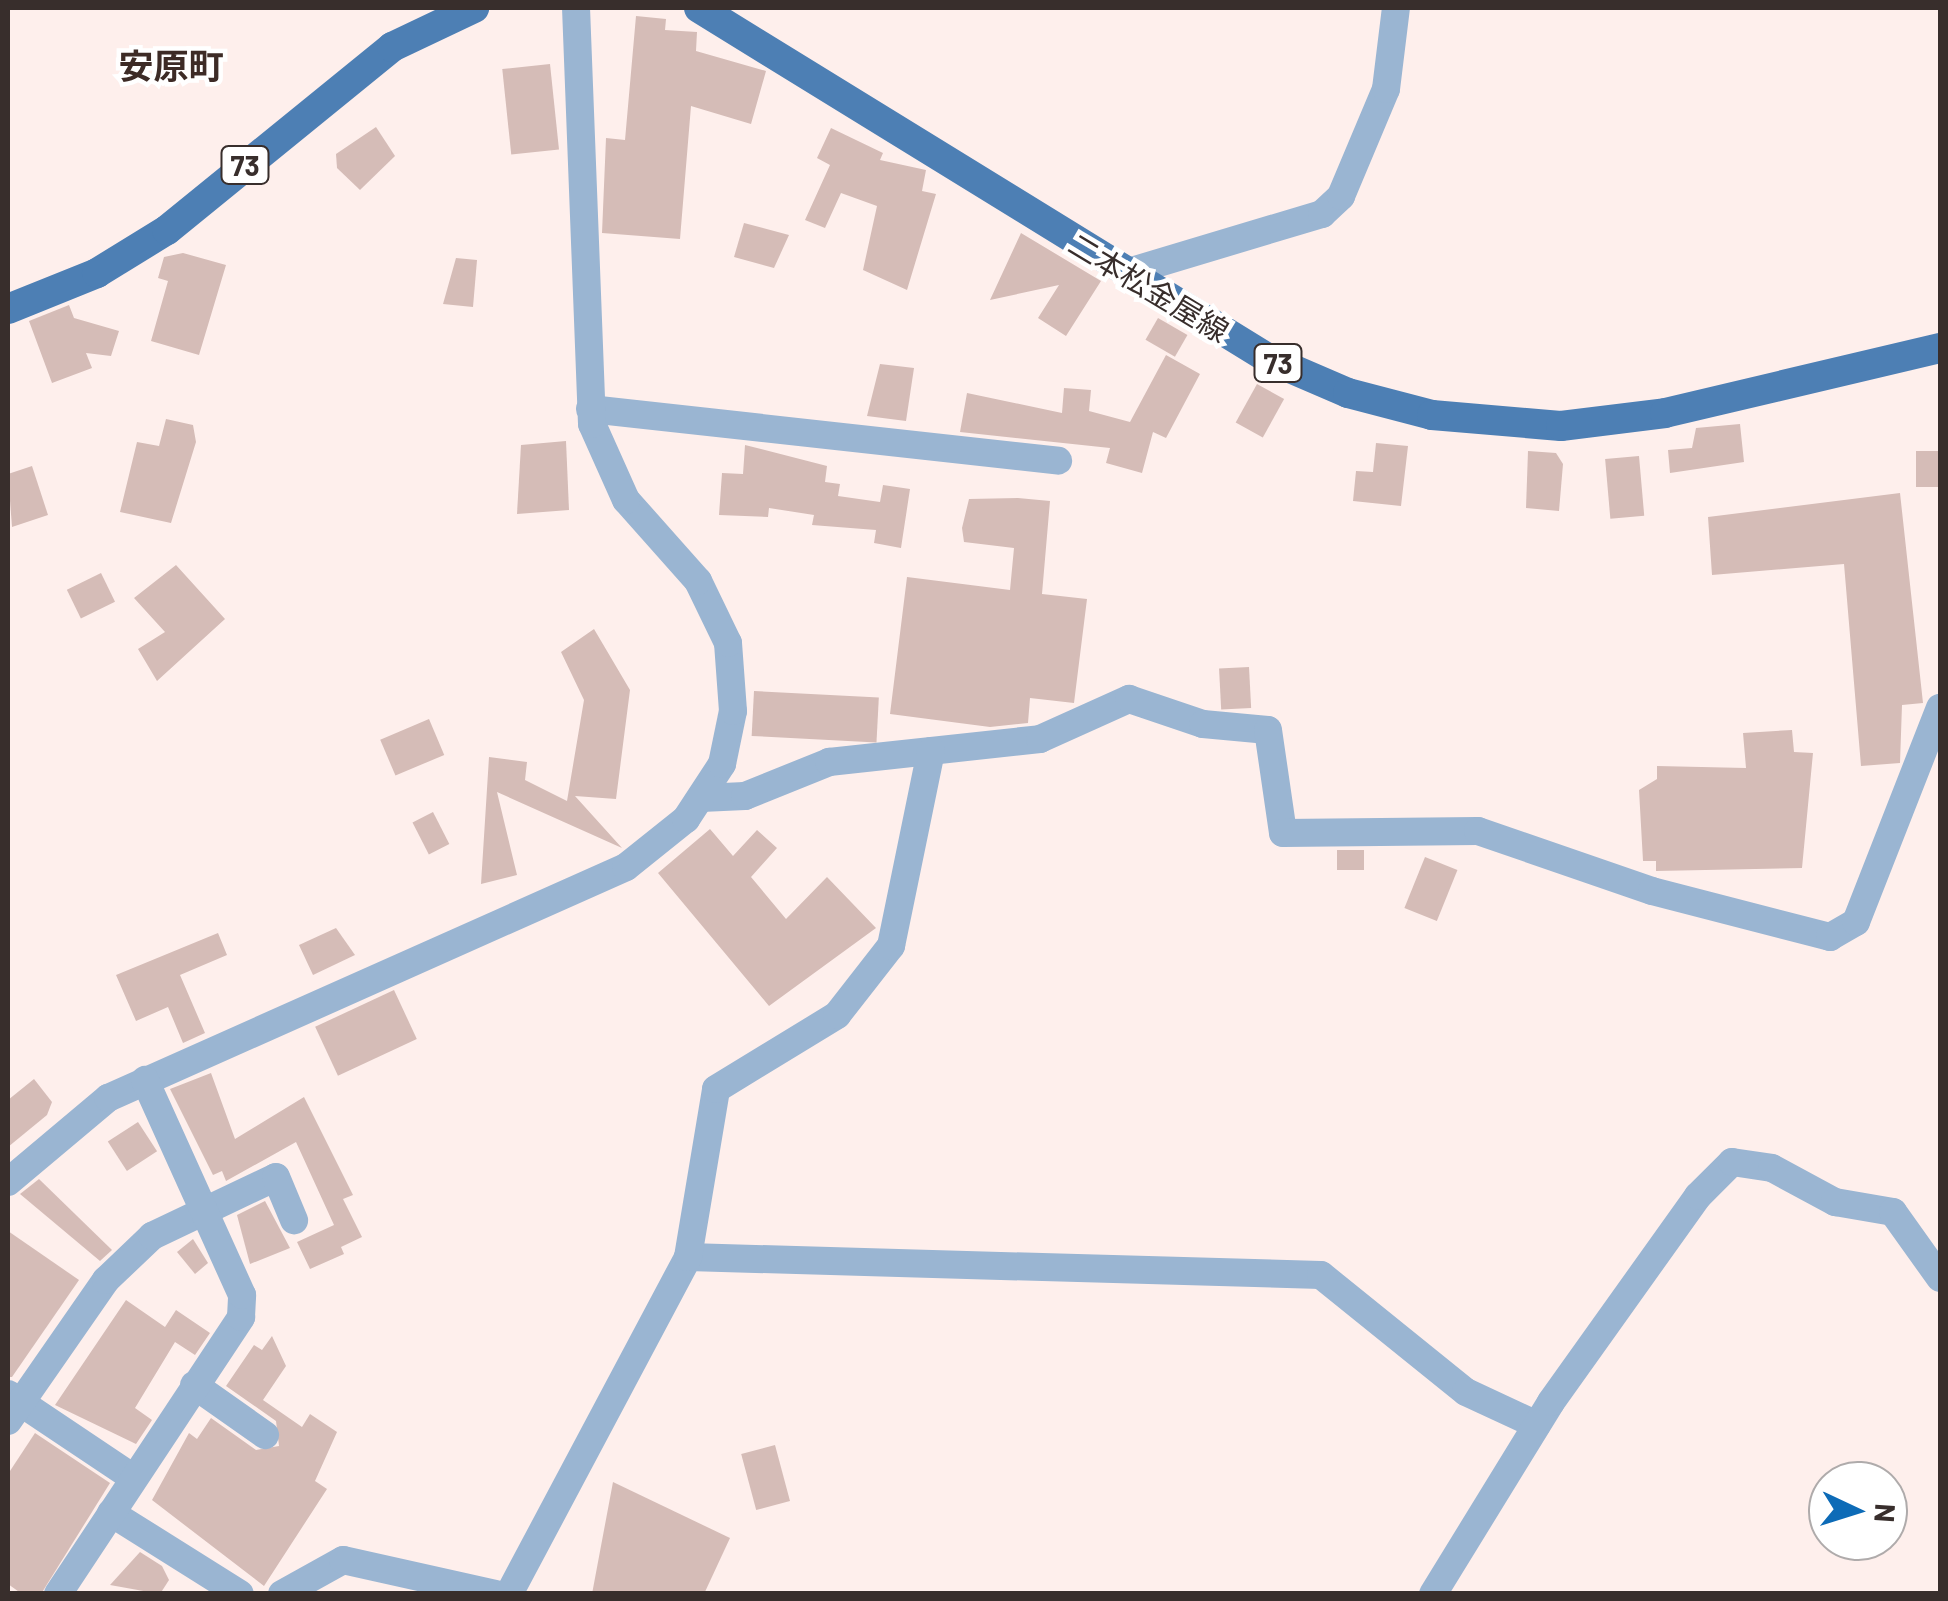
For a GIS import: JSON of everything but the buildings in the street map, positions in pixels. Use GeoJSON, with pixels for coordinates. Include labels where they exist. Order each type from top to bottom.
{"type":"FeatureCollection","features":[{"type":"Feature","properties":{"kind":"main road","name":"73"},"geometry":{"type":"LineString","coordinates":[[8,309],[98,273],[167,230],[392,47],[474,8]]}},
{"type":"Feature","properties":{"kind":"main road","name":"二本松金屋線"},"geometry":{"type":"LineString","coordinates":[[698,8],[1269,359],[1432,415],[1562,426],[1665,413],[1940,348]]}},
{"type":"Feature","properties":{"kind":"street"},"geometry":{"type":"LineString","coordinates":[[8,1182],[77,1116],[145,1080],[626,867],[701,798],[722,764],[733,711],[728,643],[698,580],[626,500],[590,410],[592,252],[576,8]]}},
{"type":"Feature","properties":{"kind":"street"},"geometry":{"type":"LineString","coordinates":[[1125,273],[1322,214],[1340,196],[1386,89],[1396,8]]}},
{"type":"Feature","properties":{"kind":"street"},"geometry":{"type":"LineString","coordinates":[[590,410],[1058,461]]}},
{"type":"Feature","properties":{"kind":"street"},"geometry":{"type":"LineString","coordinates":[[701,798],[745,796],[829,762],[1059,734],[1118,698],[1203,724],[1262,726],[1282,833],[1478,831],[1652,891],[1830,937],[1856,922],[1926,790],[1921,742],[1940,708]]}},
{"type":"Feature","properties":{"kind":"street"},"geometry":{"type":"LineString","coordinates":[[510,1594],[688,1257],[716,1089],[772,1063],[837,1015],[891,946],[931,751]]}},
{"type":"Feature","properties":{"kind":"street"},"geometry":{"type":"LineString","coordinates":[[58,1594],[241,1317],[242,1295],[200,1211],[145,1080]]}},
{"type":"Feature","properties":{"kind":"street"},"geometry":{"type":"LineString","coordinates":[[1432,1594],[1536,1425],[1698,1196],[1732,1162],[1772,1168],[1835,1202],[1893,1212],[1940,1278]]}},
{"type":"Feature","properties":{"kind":"street"},"geometry":{"type":"LineString","coordinates":[[132,1478],[12,1406],[125,1257],[200,1211],[276,1176],[294,1220]]}},
{"type":"Feature","properties":{"kind":"street"},"geometry":{"type":"LineString","coordinates":[[688,1257],[1321,1276],[1466,1392],[1536,1425]]}},
{"type":"Feature","properties":{"kind":"street"},"geometry":{"type":"LineString","coordinates":[[194,1385],[265,1435]]}},
{"type":"Feature","properties":{"kind":"street"},"geometry":{"type":"LineString","coordinates":[[111,1512],[240,1594]]}},
{"type":"Feature","properties":{"kind":"street"},"geometry":{"type":"LineString","coordinates":[[282,1594],[343,1560],[495,1594]]}},
{"type":"Feature","properties":{"kind":"district","name":"安原町"},"geometry":{"type":"Point","coordinates":[171,65]}}]}
